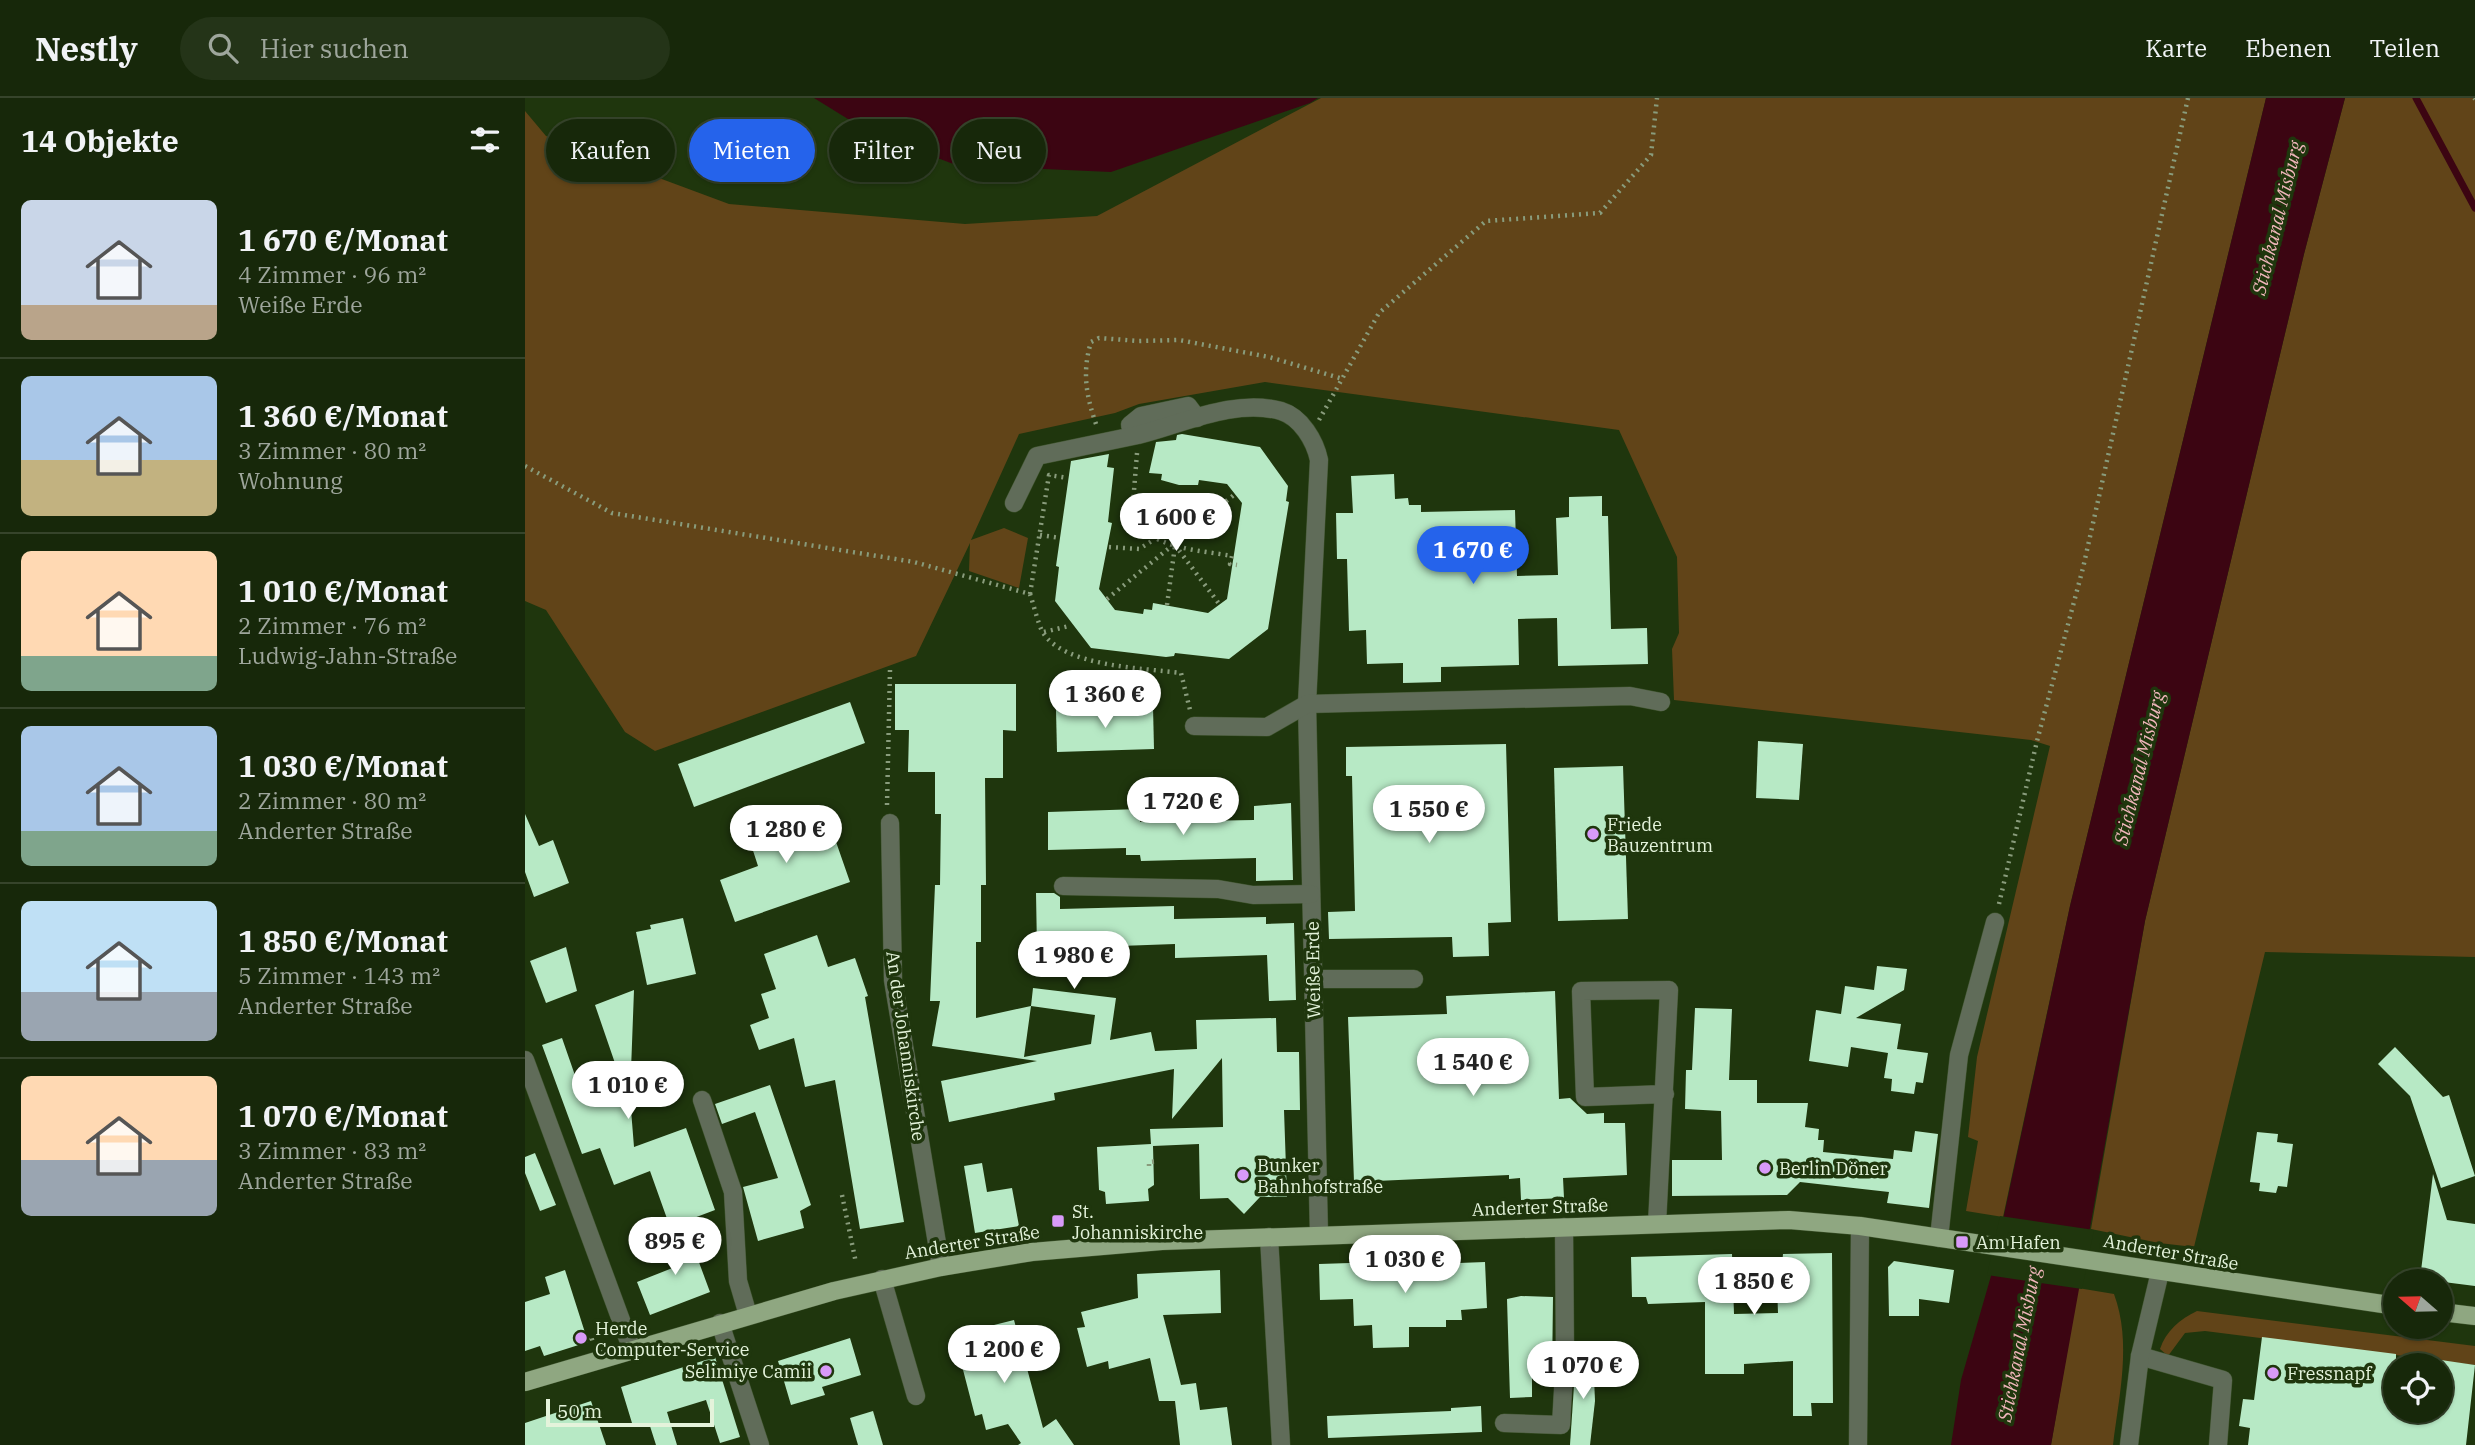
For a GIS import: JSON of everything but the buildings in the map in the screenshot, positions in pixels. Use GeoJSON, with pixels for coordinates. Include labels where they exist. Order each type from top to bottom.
{"type":"FeatureCollection","features":[{"type":"Feature","properties":{"kind":"main road","name":"Anderter Straße"},"geometry":{"type":"LineString","coordinates":[[525,1382],[748,1315],[882,1279],[941,1267],[1114,1244],[1269,1237],[1789,1220],[1860,1226],[2383,1304]]}},
{"type":"Feature","properties":{"kind":"main road"},"geometry":{"type":"LineString","coordinates":[[2453,1313],[2475,1316]]}},
{"type":"Feature","properties":{"kind":"street"},"geometry":{"type":"LineString","coordinates":[[1014,503],[1037,456],[1102,442],[1134,430],[1246,407],[1282,411],[1310,436]]}},
{"type":"Feature","properties":{"kind":"street","name":"Weiße Erde"},"geometry":{"type":"LineString","coordinates":[[1310,436],[1319,460],[1307,704],[1319,1235]]}},
{"type":"Feature","properties":{"kind":"street"},"geometry":{"type":"LineString","coordinates":[[1194,726],[1267,727],[1307,704],[1630,696],[1661,702]]}},
{"type":"Feature","properties":{"kind":"street","name":"An der Johanniskirche"},"geometry":{"type":"LineString","coordinates":[[890,823],[893,980],[941,1267]]}},
{"type":"Feature","properties":{"kind":"street"},"geometry":{"type":"LineString","coordinates":[[1063,886],[1218,889],[1252,895],[1311,894]]}},
{"type":"Feature","properties":{"kind":"street"},"geometry":{"type":"LineString","coordinates":[[1939,1238],[1959,1055],[1995,922]]}},
{"type":"Feature","properties":{"kind":"street"},"geometry":{"type":"LineString","coordinates":[[1313,979],[1414,979]]}},
{"type":"Feature","properties":{"kind":"street"},"geometry":{"type":"LineString","coordinates":[[1657,1224],[1665,1094],[1669,990],[1581,991],[1585,1097],[1665,1094]]}},
{"type":"Feature","properties":{"kind":"street"},"geometry":{"type":"LineString","coordinates":[[525,1060],[632,1350]]}},
{"type":"Feature","properties":{"kind":"street"},"geometry":{"type":"LineString","coordinates":[[702,1100],[733,1192],[738,1281],[748,1315]]}},
{"type":"Feature","properties":{"kind":"street"},"geometry":{"type":"LineString","coordinates":[[1858,1445],[1860,1226]]}},
{"type":"Feature","properties":{"kind":"street"},"geometry":{"type":"LineString","coordinates":[[1504,1423],[1561,1425],[1565,1355],[1564,1227]]}},
{"type":"Feature","properties":{"kind":"street"},"geometry":{"type":"LineString","coordinates":[[1269,1237],[1281,1445]]}},
{"type":"Feature","properties":{"kind":"street"},"geometry":{"type":"LineString","coordinates":[[2129,1445],[2140,1356],[2160,1272]]}},
{"type":"Feature","properties":{"kind":"street"},"geometry":{"type":"LineString","coordinates":[[882,1279],[916,1396]]}},
{"type":"Feature","properties":{"kind":"street"},"geometry":{"type":"LineString","coordinates":[[720,1324],[760,1445]]}},
{"type":"Feature","properties":{"kind":"street"},"geometry":{"type":"LineString","coordinates":[[2140,1356],[2223,1380],[2218,1445]]}},
{"type":"Feature","properties":{"kind":"path"},"geometry":{"type":"LineString","coordinates":[[1310,436],[1379,313],[1486,220],[1600,213],[1651,155],[1657,98]]}},
{"type":"Feature","properties":{"kind":"path"},"geometry":{"type":"LineString","coordinates":[[1995,922],[2037,741],[2083,568],[2187,98]]}},
{"type":"Feature","properties":{"kind":"path"},"geometry":{"type":"LineString","coordinates":[[1102,442],[1087,396],[1084,365],[1091,342],[1099,338],[1179,340],[1269,357],[1343,379]]}},
{"type":"Feature","properties":{"kind":"path"},"geometry":{"type":"LineString","coordinates":[[1134,430],[1132,516],[1155,539],[1232,556],[1230,565],[1237,565]]}},
{"type":"Feature","properties":{"kind":"path"},"geometry":{"type":"LineString","coordinates":[[525,466],[612,513],[914,562],[1030,594]]}},
{"type":"Feature","properties":{"kind":"path"},"geometry":{"type":"LineString","coordinates":[[1068,478],[1049,475],[1039,535],[1030,594],[1043,632],[1065,651],[1104,664],[1181,673],[1194,726]]}},
{"type":"Feature","properties":{"kind":"path"},"geometry":{"type":"LineString","coordinates":[[1107,599],[1235,494]]}},
{"type":"Feature","properties":{"kind":"path"},"geometry":{"type":"LineString","coordinates":[[1039,535],[1060,538]]}},
{"type":"Feature","properties":{"kind":"path"},"geometry":{"type":"LineString","coordinates":[[1109,547],[1139,549],[1155,539]]}},
{"type":"Feature","properties":{"kind":"path"},"geometry":{"type":"LineString","coordinates":[[1175,545],[1220,605]]}},
{"type":"Feature","properties":{"kind":"path"},"geometry":{"type":"LineString","coordinates":[[1167,605],[1175,545]]}},
{"type":"Feature","properties":{"kind":"path"},"geometry":{"type":"LineString","coordinates":[[1043,632],[1069,626]]}},
{"type":"Feature","properties":{"kind":"path"},"geometry":{"type":"LineString","coordinates":[[886,800],[890,670]]}},
{"type":"Feature","properties":{"kind":"path"},"geometry":{"type":"LineString","coordinates":[[1149,1166],[1149,1162],[1158,1161]]}},
{"type":"Feature","properties":{"kind":"path"},"geometry":{"type":"LineString","coordinates":[[842,1195],[856,1263]]}},
{"type":"Feature","properties":{"kind":"path"},"geometry":{"type":"LineString","coordinates":[[587,1338],[591,1336],[593,1343]]}},
{"type":"Feature","properties":{"kind":"shaded area"},"geometry":{"type":"Polygon","coordinates":[[[1321,98],[2266,98],[2070,906],[2003,1217],[1966,1211],[1978,1141],[1968,1137],[1977,1057],[2050,746],[2031,740],[1674,700],[1672,649],[1679,633],[1677,557],[1619,430],[1265,382],[1139,404],[1115,413],[1019,434],[971,540],[1004,528],[1028,538],[1019,588],[969,571],[970,543],[916,656],[655,751],[625,732],[546,610],[525,601],[525,111],[546,136],[546,182],[670,182],[729,204],[965,224],[1097,216],[1321,98]]]}},
{"type":"Feature","properties":{"kind":"shaded area"},"geometry":{"type":"Polygon","coordinates":[[[2345,98],[2475,98],[2475,957],[2265,952],[2194,1247],[2159,1243],[2091,1229],[2145,921],[2304,254],[2345,98]]]}},
{"type":"Feature","properties":{"kind":"shaded area"},"geometry":{"type":"Polygon","coordinates":[[[2078,1288],[2114,1294],[2119,1313],[2123,1369],[2113,1445],[2051,1445],[2078,1288]]]}},
{"type":"Feature","properties":{"kind":"shaded area"},"geometry":{"type":"Polygon","coordinates":[[[2197,1311],[2383,1334],[2383,1339],[2419,1339],[2475,1346],[2475,1365],[2453,1362],[2453,1353],[2383,1353],[2205,1331],[2185,1333],[2168,1356],[2160,1349],[2170,1331],[2197,1311]]]}},
{"type":"Feature","properties":{"kind":"water"},"geometry":{"type":"Polygon","coordinates":[[[814,98],[1318,98],[1111,172],[1046,169],[1046,119],[952,119],[952,163],[938,158],[938,119],[848,119],[814,98]]]}},
{"type":"Feature","properties":{"kind":"water","name":"Stichkanal Misburg"},"geometry":{"type":"Polygon","coordinates":[[[2266,98],[2345,98],[2304,254],[2145,921],[2051,1445],[1951,1445],[1961,1380],[1991,1276],[2070,906],[2266,98]]]}},
{"type":"Feature","properties":{"kind":"pier"},"geometry":{"type":"Polygon","coordinates":[[[2000,1216],[2094,1230],[2082,1289],[1987,1275],[2000,1216]]]}},
{"type":"Feature","properties":{"kind":"waterway"},"geometry":{"type":"LineString","coordinates":[[2416,98],[2475,208]]}},
{"type":"Feature","properties":{"kind":"place","name":"Friede Bauzentrum"},"geometry":{"type":"Point","coordinates":[1593,834]}},
{"type":"Feature","properties":{"kind":"place","name":"Berlin Döner"},"geometry":{"type":"Point","coordinates":[1765,1168]}},
{"type":"Feature","properties":{"kind":"place","name":"Bunker Bahnhofstraße"},"geometry":{"type":"Point","coordinates":[1243,1175]}},
{"type":"Feature","properties":{"kind":"place","name":"St. Johanniskirche"},"geometry":{"type":"Point","coordinates":[1058,1221]}},
{"type":"Feature","properties":{"kind":"place","name":"Am Hafen"},"geometry":{"type":"Point","coordinates":[1962,1242]}},
{"type":"Feature","properties":{"kind":"place","name":"Herde Computer-Service"},"geometry":{"type":"Point","coordinates":[581,1338]}},
{"type":"Feature","properties":{"kind":"place","name":"Selimiye Camii"},"geometry":{"type":"Point","coordinates":[826,1371]}},
{"type":"Feature","properties":{"kind":"place","name":"Fressnapf"},"geometry":{"type":"Point","coordinates":[2273,1373]}}]}
